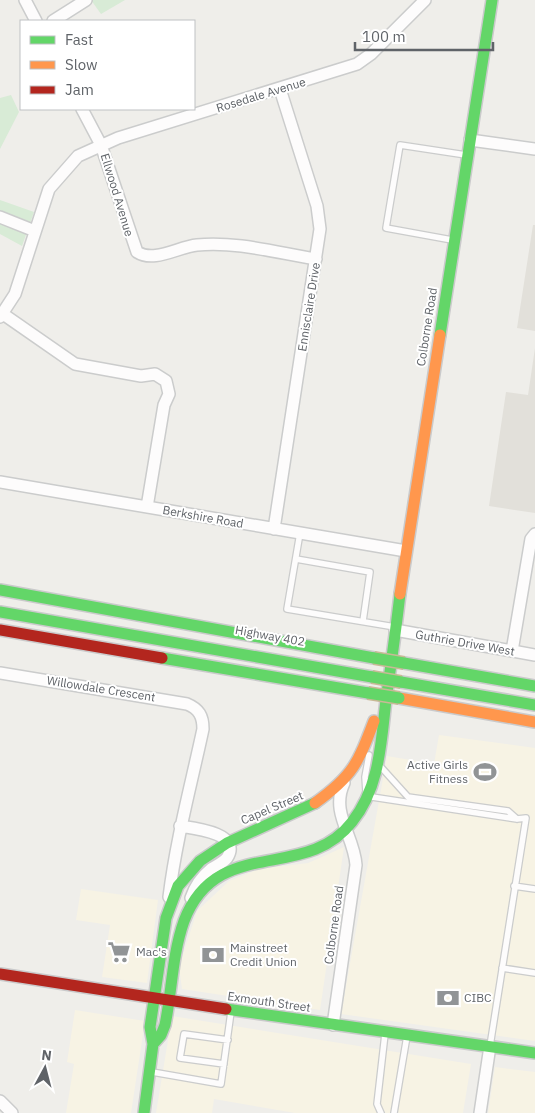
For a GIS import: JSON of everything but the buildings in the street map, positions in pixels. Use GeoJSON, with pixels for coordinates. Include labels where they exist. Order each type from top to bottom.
{"type":"FeatureCollection","features":[{"type":"Feature","properties":{"kind":"main road","name":"Colborne Road"},"geometry":{"type":"LineString","coordinates":[[346,830],[362,810],[370,796],[378,764],[390,659],[406,551],[492,0]]}},
{"type":"Feature","properties":{"kind":"main road"},"geometry":{"type":"LineString","coordinates":[[0,590],[373,667]]}},
{"type":"Feature","properties":{"kind":"main road","name":"Highway 402"},"geometry":{"type":"LineString","coordinates":[[0,602],[535,695]]}},
{"type":"Feature","properties":{"kind":"main road"},"geometry":{"type":"LineString","coordinates":[[0,612],[373,667]]}},
{"type":"Feature","properties":{"kind":"main road"},"geometry":{"type":"LineString","coordinates":[[0,630],[535,722]]}},
{"type":"Feature","properties":{"kind":"main road","name":"Colborne Road"},"geometry":{"type":"LineString","coordinates":[[348,776],[364,754],[371,735],[390,659]]}},
{"type":"Feature","properties":{"kind":"main road"},"geometry":{"type":"LineString","coordinates":[[403,672],[535,686]]}},
{"type":"Feature","properties":{"kind":"main road"},"geometry":{"type":"LineString","coordinates":[[403,672],[535,705]]}},
{"type":"Feature","properties":{"kind":"main road","name":"Capel Street"},"geometry":{"type":"LineString","coordinates":[[144,1113],[154,1044],[150,1027],[154,999],[168,908],[177,887],[199,862],[227,843],[298,814],[332,793],[348,776]]}},
{"type":"Feature","properties":{"kind":"main road","name":"Capel Street"},"geometry":{"type":"LineString","coordinates":[[154,1044],[164,1030],[175,954],[185,919],[204,889],[234,868],[257,860],[314,852],[332,842],[346,830]]}},
{"type":"Feature","properties":{"kind":"main road","name":"Exmouth Street"},"geometry":{"type":"LineString","coordinates":[[0,974],[154,999],[535,1053]]}},
{"type":"Feature","properties":{"kind":"street"},"geometry":{"type":"LineString","coordinates":[[25,0],[35,20]]}},
{"type":"Feature","properties":{"kind":"street"},"geometry":{"type":"LineString","coordinates":[[55,20],[86,0]]}},
{"type":"Feature","properties":{"kind":"street","name":"Rosedale Avenue"},"geometry":{"type":"LineString","coordinates":[[2,316],[15,294],[49,190],[68,165],[78,156],[101,145],[357,64],[371,54],[425,0]]}},
{"type":"Feature","properties":{"kind":"street","name":"Ennisclaire Drive"},"geometry":{"type":"LineString","coordinates":[[274,529],[320,236],[318,215],[280,89]]}},
{"type":"Feature","properties":{"kind":"street","name":"Ellwood Avenue"},"geometry":{"type":"LineString","coordinates":[[83,110],[101,145],[131,242],[141,255],[151,256],[192,246],[215,244],[316,259]]}},
{"type":"Feature","properties":{"kind":"street"},"geometry":{"type":"LineString","coordinates":[[470,140],[535,149]]}},
{"type":"Feature","properties":{"kind":"street"},"geometry":{"type":"LineString","coordinates":[[0,217],[35,230]]}},
{"type":"Feature","properties":{"kind":"street"},"geometry":{"type":"LineString","coordinates":[[2,316],[75,364],[140,376],[155,374],[166,381],[169,394],[164,405],[147,507]]}},
{"type":"Feature","properties":{"kind":"street","name":"Berkshire Road"},"geometry":{"type":"LineString","coordinates":[[0,482],[406,551]]}},
{"type":"Feature","properties":{"kind":"street"},"geometry":{"type":"LineString","coordinates":[[512,652],[533,536]]}},
{"type":"Feature","properties":{"kind":"street","name":"Guthrie Drive West"},"geometry":{"type":"LineString","coordinates":[[395,628],[535,655]]}},
{"type":"Feature","properties":{"kind":"street","name":"Willowdale Crescent"},"geometry":{"type":"LineString","coordinates":[[0,673],[187,704],[195,707],[199,712]]}},
{"type":"Feature","properties":{"kind":"street","name":"Capel Street"},"geometry":{"type":"LineString","coordinates":[[168,908],[180,826],[186,809],[203,729],[203,719],[199,712]]}},
{"type":"Feature","properties":{"kind":"street","name":"Colborne Road"},"geometry":{"type":"LineString","coordinates":[[333,1025],[356,865],[354,849],[339,808],[341,790],[348,776]]}},
{"type":"Feature","properties":{"kind":"street"},"geometry":{"type":"LineString","coordinates":[[356,865],[353,832],[362,810]]}},
{"type":"Feature","properties":{"kind":"street"},"geometry":{"type":"LineString","coordinates":[[180,826],[219,834],[227,843]]}},
{"type":"Feature","properties":{"kind":"street","name":"Capel Street"},"geometry":{"type":"LineString","coordinates":[[185,919],[190,898],[199,881],[228,856],[227,843]]}},
{"type":"Feature","properties":{"kind":"street"},"geometry":{"type":"LineString","coordinates":[[480,1113],[490,1046]]}},
{"type":"Feature","properties":{"kind":"street"},"geometry":{"type":"LineString","coordinates":[[0,1102],[12,1113]]}},
{"type":"Feature","properties":{"kind":"lane"},"geometry":{"type":"LineString","coordinates":[[454,240],[386,228],[400,145],[468,155]]}},
{"type":"Feature","properties":{"kind":"lane"},"geometry":{"type":"LineString","coordinates":[[300,533],[287,609],[395,628]]}},
{"type":"Feature","properties":{"kind":"lane"},"geometry":{"type":"LineString","coordinates":[[296,559],[370,572],[363,622]]}},
{"type":"Feature","properties":{"kind":"lane"},"geometry":{"type":"LineString","coordinates":[[371,735],[364,783],[366,792],[370,796],[517,819],[526,818],[490,1046]]}},
{"type":"Feature","properties":{"kind":"lane"},"geometry":{"type":"LineString","coordinates":[[378,764],[408,797],[508,811],[517,819]]}},
{"type":"Feature","properties":{"kind":"lane"},"geometry":{"type":"LineString","coordinates":[[514,886],[535,889]]}},
{"type":"Feature","properties":{"kind":"lane"},"geometry":{"type":"LineString","coordinates":[[502,968],[535,973]]}},
{"type":"Feature","properties":{"kind":"lane"},"geometry":{"type":"LineString","coordinates":[[150,1072],[222,1084],[232,1010]]}},
{"type":"Feature","properties":{"kind":"lane"},"geometry":{"type":"LineString","coordinates":[[381,1113],[377,1104],[385,1032]]}},
{"type":"Feature","properties":{"kind":"lane"},"geometry":{"type":"LineString","coordinates":[[224,1064],[180,1058],[184,1034],[228,1040]]}},
{"type":"Feature","properties":{"kind":"lane"},"geometry":{"type":"LineString","coordinates":[[394,1113],[407,1035]]}},
{"type":"Feature","properties":{"kind":"shaded area"},"geometry":{"type":"Polygon","coordinates":[[[533,225],[535,225],[535,331],[517,328],[533,225]]]}},
{"type":"Feature","properties":{"kind":"shaded area"},"geometry":{"type":"Polygon","coordinates":[[[535,348],[535,513],[489,506],[506,392],[528,395],[535,348]]]}},
{"type":"Feature","properties":{"kind":"shaded area"},"geometry":{"type":"Polygon","coordinates":[[[439,735],[535,748],[535,1041],[341,1014],[387,756],[434,764],[439,735]]]}},
{"type":"Feature","properties":{"kind":"shaded area"},"geometry":{"type":"Polygon","coordinates":[[[344,847],[320,1010],[182,989],[179,967],[197,911],[229,881],[259,869],[308,863],[344,847]]]}},
{"type":"Feature","properties":{"kind":"shaded area"},"geometry":{"type":"Polygon","coordinates":[[[81,889],[158,900],[147,983],[102,977],[110,925],[76,920],[81,889]]]}},
{"type":"Feature","properties":{"kind":"shaded area"},"geometry":{"type":"Polygon","coordinates":[[[75,1010],[145,1021],[131,1113],[66,1113],[74,1064],[67,1062],[75,1010]]]}},
{"type":"Feature","properties":{"kind":"shaded area"},"geometry":{"type":"Polygon","coordinates":[[[172,1016],[471,1064],[463,1113],[295,1113],[214,1099],[212,1113],[156,1113],[172,1016]]]}},
{"type":"Feature","properties":{"kind":"shaded area"},"geometry":{"type":"Polygon","coordinates":[[[495,1067],[535,1072],[535,1113],[488,1113],[495,1067]]]}},
{"type":"Feature","properties":{"kind":"green space"},"geometry":{"type":"Polygon","coordinates":[[[91,0],[125,0],[101,14],[91,0]]]}},
{"type":"Feature","properties":{"kind":"green space"},"geometry":{"type":"Polygon","coordinates":[[[11,95],[19,112],[0,149],[0,98],[11,95]]]}},
{"type":"Feature","properties":{"kind":"green space"},"geometry":{"type":"Polygon","coordinates":[[[0,200],[34,212],[22,246],[0,234],[0,200]]]}},
{"type":"Feature","properties":{"kind":"traffic: fast"},"geometry":{"type":"LineString","coordinates":[[440,335],[492,0]]}},
{"type":"Feature","properties":{"kind":"traffic: fast"},"geometry":{"type":"LineString","coordinates":[[0,590],[374,658]]}},
{"type":"Feature","properties":{"kind":"traffic: fast"},"geometry":{"type":"LineString","coordinates":[[153,1044],[161,1035],[165,1025],[180,934],[184,921],[199,894],[218,877],[239,868],[311,851],[333,840],[352,822],[361,808],[374,779],[378,764],[400,594]]}},
{"type":"Feature","properties":{"kind":"traffic: fast"},"geometry":{"type":"LineString","coordinates":[[0,612],[372,677]]}},
{"type":"Feature","properties":{"kind":"traffic: fast"},"geometry":{"type":"LineString","coordinates":[[162,658],[368,693]]}},
{"type":"Feature","properties":{"kind":"traffic: fast"},"geometry":{"type":"LineString","coordinates":[[374,658],[404,663]]}},
{"type":"Feature","properties":{"kind":"traffic: fast"},"geometry":{"type":"LineString","coordinates":[[404,663],[535,686]]}},
{"type":"Feature","properties":{"kind":"traffic: fast"},"geometry":{"type":"LineString","coordinates":[[372,677],[401,682]]}},
{"type":"Feature","properties":{"kind":"traffic: fast"},"geometry":{"type":"LineString","coordinates":[[401,682],[535,705]]}},
{"type":"Feature","properties":{"kind":"traffic: fast"},"geometry":{"type":"LineString","coordinates":[[368,693],[399,698]]}},
{"type":"Feature","properties":{"kind":"traffic: fast"},"geometry":{"type":"LineString","coordinates":[[144,1113],[153,1044],[150,1027],[166,918],[178,886],[200,861],[227,843],[315,803]]}},
{"type":"Feature","properties":{"kind":"traffic: fast"},"geometry":{"type":"LineString","coordinates":[[226,1009],[535,1053]]}},
{"type":"Feature","properties":{"kind":"traffic: slow"},"geometry":{"type":"LineString","coordinates":[[400,594],[440,335]]}},
{"type":"Feature","properties":{"kind":"traffic: slow"},"geometry":{"type":"LineString","coordinates":[[399,698],[535,722]]}},
{"type":"Feature","properties":{"kind":"traffic: slow"},"geometry":{"type":"LineString","coordinates":[[315,803],[338,785],[353,768],[374,721]]}},
{"type":"Feature","properties":{"kind":"traffic: jam"},"geometry":{"type":"LineString","coordinates":[[0,630],[162,658]]}},
{"type":"Feature","properties":{"kind":"traffic: jam"},"geometry":{"type":"LineString","coordinates":[[0,974],[226,1009]]}},
{"type":"Feature","properties":{"kind":"place","name":"Active Girls Fitness"},"geometry":{"type":"Point","coordinates":[485,772]}},
{"type":"Feature","properties":{"kind":"place","name":"Mac's"},"geometry":{"type":"Point","coordinates":[119,952]}},
{"type":"Feature","properties":{"kind":"place","name":"Mainstreet Credit Union"},"geometry":{"type":"Point","coordinates":[213,955]}},
{"type":"Feature","properties":{"kind":"place","name":"CIBC"},"geometry":{"type":"Point","coordinates":[448,998]}}]}
